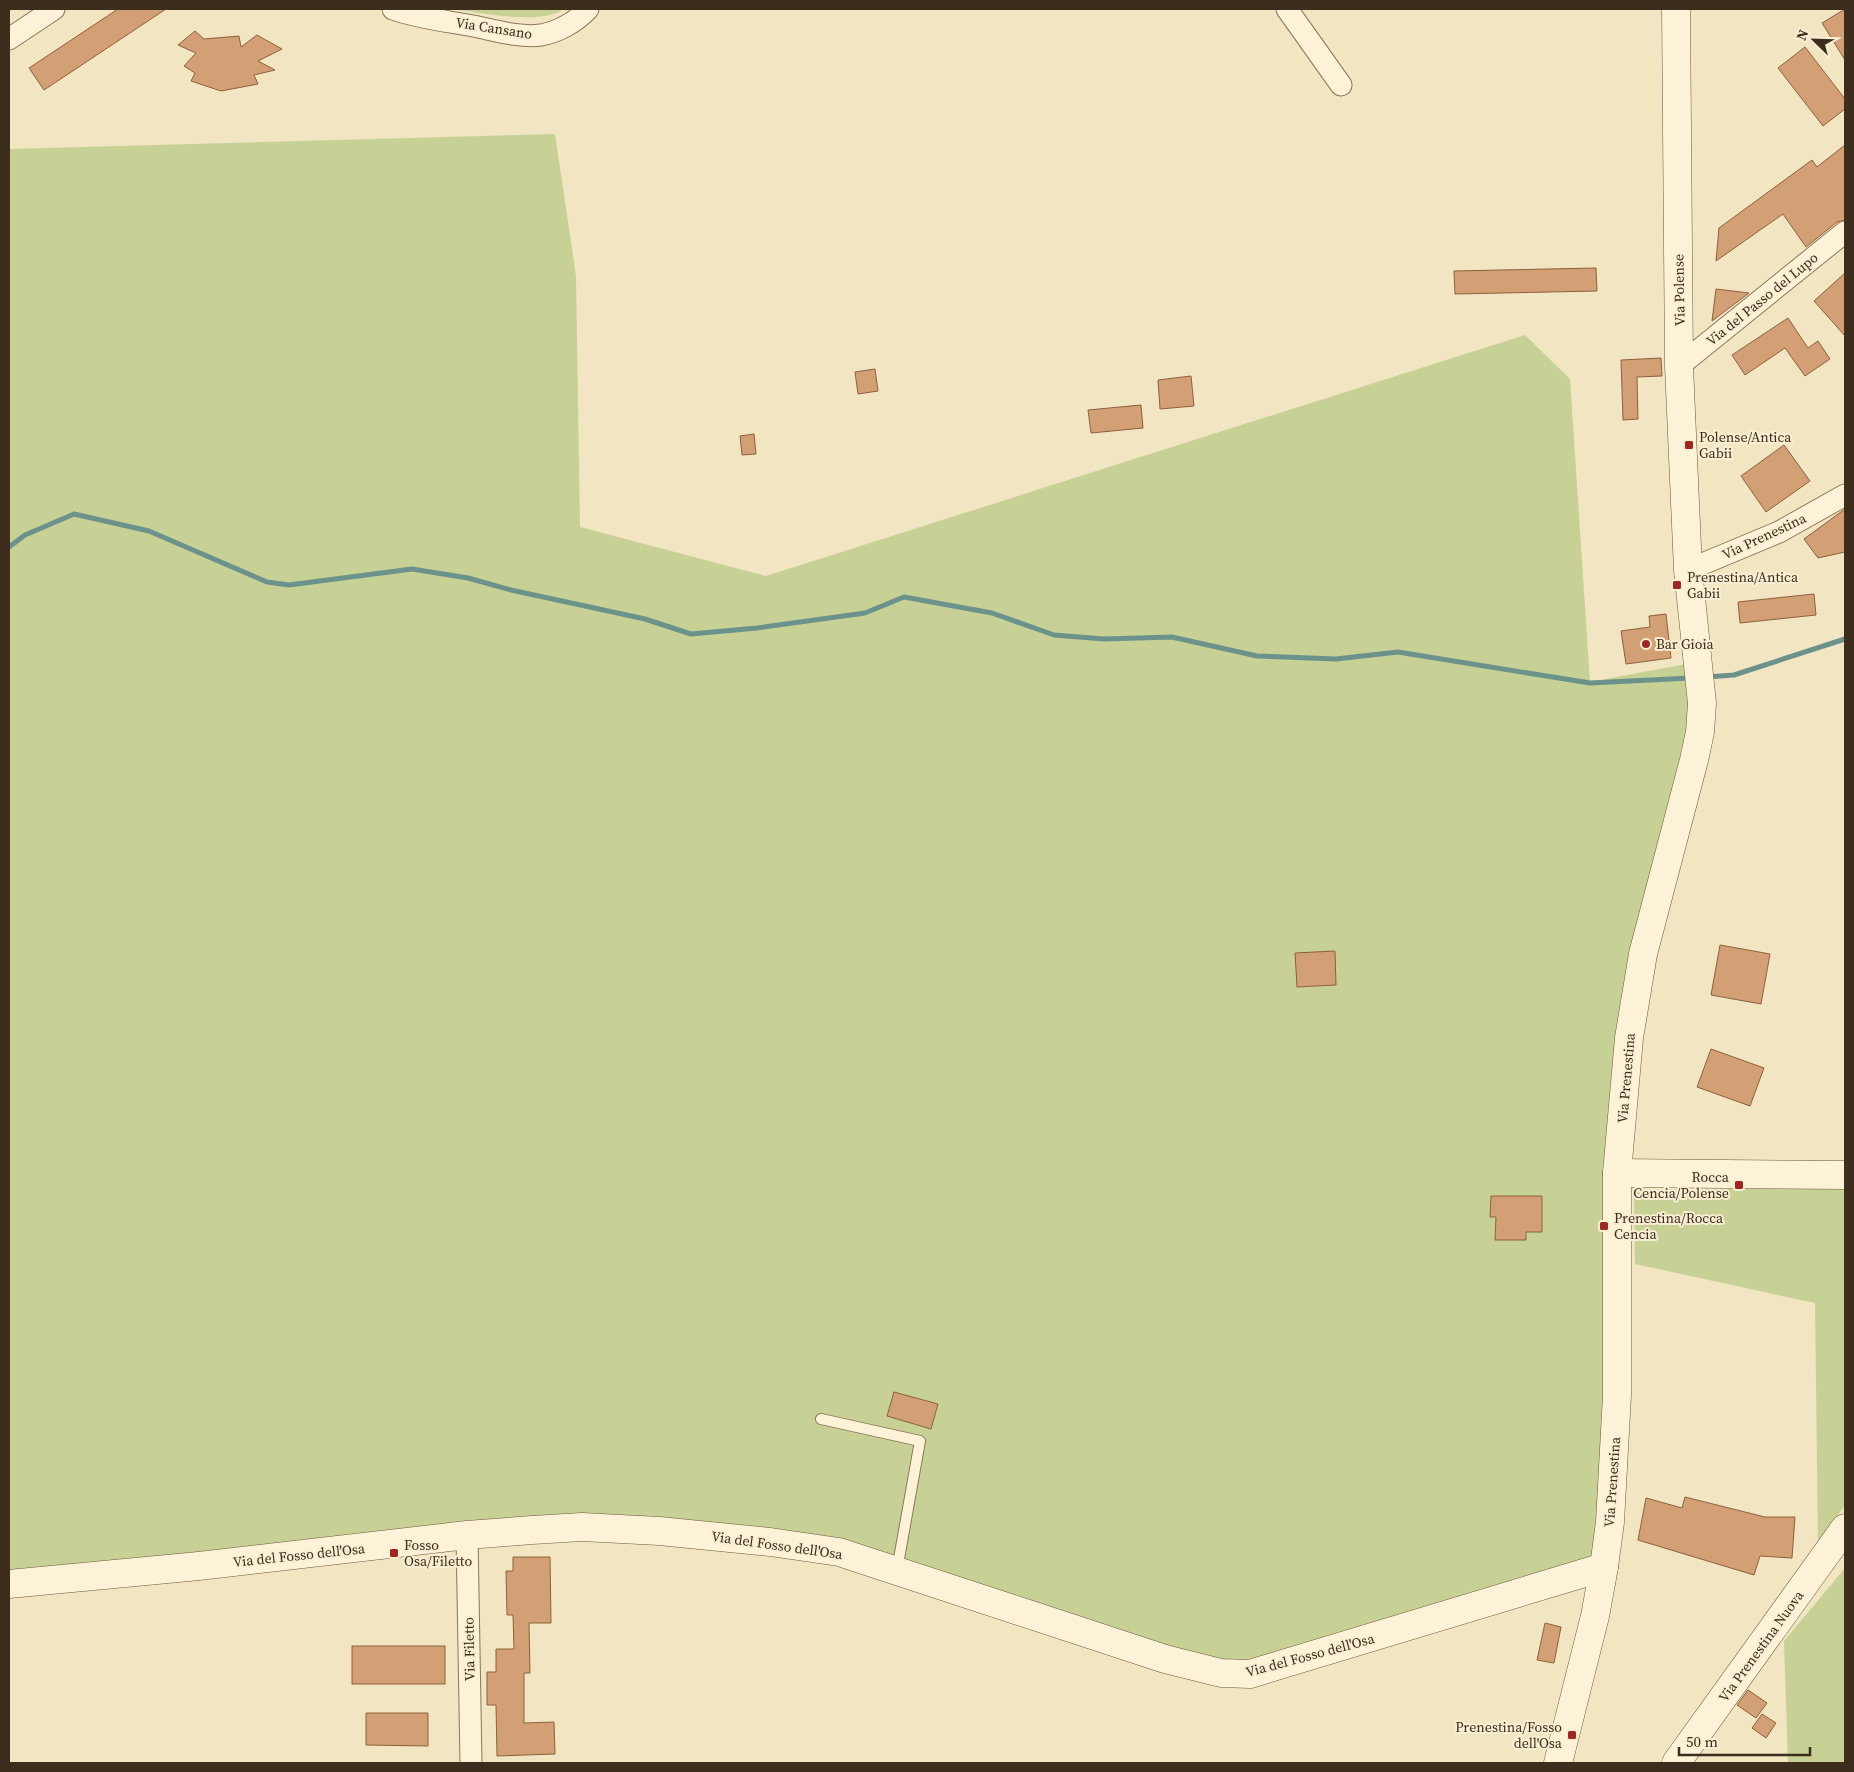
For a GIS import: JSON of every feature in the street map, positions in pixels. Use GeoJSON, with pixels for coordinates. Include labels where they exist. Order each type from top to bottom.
{"type":"FeatureCollection","features":[{"type":"Feature","properties":{"kind":"main road","name":"Via Polense"},"geometry":{"type":"LineString","coordinates":[[1676,9],[1679,366],[1688,570]]}},
{"type":"Feature","properties":{"kind":"main road","name":"Via Prenestina"},"geometry":{"type":"LineString","coordinates":[[1558,1763],[1595,1616],[1604,1568],[1611,1504],[1616,1404],[1617,1173],[1628,1038],[1643,954],[1700,732],[1702,702],[1688,570]]}},
{"type":"Feature","properties":{"kind":"main road"},"geometry":{"type":"LineString","coordinates":[[1617,1173],[1845,1175]]}},
{"type":"Feature","properties":{"kind":"main road","name":"Via del Fosso dell'Osa"},"geometry":{"type":"LineString","coordinates":[[9,1584],[199,1566],[467,1535],[582,1527],[721,1536],[839,1552],[1165,1659],[1221,1674],[1250,1674],[1604,1568]]}},
{"type":"Feature","properties":{"kind":"main road","name":"Via Prenestina Nuova"},"geometry":{"type":"LineString","coordinates":[[1676,1763],[1845,1528]]}},
{"type":"Feature","properties":{"kind":"street"},"geometry":{"type":"LineString","coordinates":[[9,39],[54,9]]}},
{"type":"Feature","properties":{"kind":"street","name":"Via Cansano"},"geometry":{"type":"LineString","coordinates":[[393,9],[445,21],[513,33],[536,35],[553,32],[565,27],[588,9]]}},
{"type":"Feature","properties":{"kind":"street"},"geometry":{"type":"LineString","coordinates":[[1287,9],[1341,85]]}},
{"type":"Feature","properties":{"kind":"street","name":"Via del Passo del Lupo"},"geometry":{"type":"LineString","coordinates":[[1679,366],[1845,232]]}},
{"type":"Feature","properties":{"kind":"street","name":"Via Prenestina"},"geometry":{"type":"LineString","coordinates":[[1688,570],[1779,532],[1845,494]]}},
{"type":"Feature","properties":{"kind":"street","name":"Via Filetto"},"geometry":{"type":"LineString","coordinates":[[467,1535],[471,1763]]}},
{"type":"Feature","properties":{"kind":"lane"},"geometry":{"type":"LineString","coordinates":[[822,1419],[920,1441],[897,1571]]}},
{"type":"Feature","properties":{"kind":"green space"},"geometry":{"type":"Polygon","coordinates":[[[451,9],[564,9],[540,17],[525,17],[451,9]]]}},
{"type":"Feature","properties":{"kind":"green space"},"geometry":{"type":"Polygon","coordinates":[[[555,134],[576,276],[580,527],[766,576],[1525,335],[1570,379],[1590,682],[1697,662],[1702,703],[1643,954],[1604,1567],[1250,1674],[839,1552],[582,1527],[9,1584],[9,149],[555,134]]]}},
{"type":"Feature","properties":{"kind":"green space"},"geometry":{"type":"Polygon","coordinates":[[[1845,1188],[1845,1505],[1818,1543],[1815,1303],[1635,1264],[1634,1190],[1845,1188]]]}},
{"type":"Feature","properties":{"kind":"green space"},"geometry":{"type":"Polygon","coordinates":[[[1845,1568],[1845,1763],[1788,1763],[1784,1641],[1845,1568]]]}},
{"type":"Feature","properties":{"kind":"building"},"geometry":{"type":"Polygon","coordinates":[[[118,9],[166,9],[44,90],[29,68],[118,9]]]}},
{"type":"Feature","properties":{"kind":"building"},"geometry":{"type":"Polygon","coordinates":[[[1845,9],[1845,60],[1822,23],[1845,9]]]}},
{"type":"Feature","properties":{"kind":"building"},"geometry":{"type":"Polygon","coordinates":[[[195,31],[204,39],[239,36],[241,47],[257,35],[282,49],[258,61],[275,70],[254,75],[258,84],[221,91],[191,81],[195,73],[184,66],[196,53],[178,45],[195,31]]]}},
{"type":"Feature","properties":{"kind":"building"},"geometry":{"type":"Polygon","coordinates":[[[1805,47],[1845,99],[1845,109],[1823,126],[1778,68],[1805,47]]]}},
{"type":"Feature","properties":{"kind":"building"},"geometry":{"type":"Polygon","coordinates":[[[1845,145],[1845,220],[1837,222],[1806,247],[1783,214],[1716,261],[1719,228],[1812,160],[1817,167],[1845,145]]]}},
{"type":"Feature","properties":{"kind":"building"},"geometry":{"type":"Polygon","coordinates":[[[1596,268],[1597,291],[1455,294],[1454,271],[1596,268]]]}},
{"type":"Feature","properties":{"kind":"building"},"geometry":{"type":"Polygon","coordinates":[[[1845,273],[1845,336],[1814,301],[1845,273]]]}},
{"type":"Feature","properties":{"kind":"building"},"geometry":{"type":"Polygon","coordinates":[[[1716,289],[1749,293],[1712,321],[1716,289]]]}},
{"type":"Feature","properties":{"kind":"building"},"geometry":{"type":"Polygon","coordinates":[[[1788,318],[1808,348],[1818,341],[1830,359],[1805,376],[1785,348],[1745,375],[1732,355],[1788,318]]]}},
{"type":"Feature","properties":{"kind":"building"},"geometry":{"type":"Polygon","coordinates":[[[1661,358],[1662,376],[1637,377],[1638,419],[1623,420],[1621,360],[1661,358]]]}},
{"type":"Feature","properties":{"kind":"building"},"geometry":{"type":"Polygon","coordinates":[[[875,369],[878,391],[858,394],[855,372],[875,369]]]}},
{"type":"Feature","properties":{"kind":"building"},"geometry":{"type":"Polygon","coordinates":[[[1191,376],[1194,406],[1160,409],[1158,380],[1191,376]]]}},
{"type":"Feature","properties":{"kind":"building"},"geometry":{"type":"Polygon","coordinates":[[[1141,405],[1143,428],[1091,433],[1088,410],[1141,405]]]}},
{"type":"Feature","properties":{"kind":"building"},"geometry":{"type":"Polygon","coordinates":[[[754,434],[756,454],[742,455],[740,436],[754,434]]]}},
{"type":"Feature","properties":{"kind":"building"},"geometry":{"type":"Polygon","coordinates":[[[1784,445],[1810,481],[1766,512],[1741,476],[1784,445]]]}},
{"type":"Feature","properties":{"kind":"building"},"geometry":{"type":"Polygon","coordinates":[[[1845,509],[1845,552],[1818,558],[1804,539],[1845,509]]]}},
{"type":"Feature","properties":{"kind":"building"},"geometry":{"type":"Polygon","coordinates":[[[1814,594],[1816,615],[1740,623],[1738,602],[1814,594]]]}},
{"type":"Feature","properties":{"kind":"building","name":"Bar Gioia"},"geometry":{"type":"Polygon","coordinates":[[[1666,614],[1671,658],[1626,664],[1621,631],[1650,627],[1649,616],[1666,614]]]}},
{"type":"Feature","properties":{"kind":"building"},"geometry":{"type":"Polygon","coordinates":[[[1720,945],[1770,954],[1761,1004],[1711,995],[1720,945]]]}},
{"type":"Feature","properties":{"kind":"building"},"geometry":{"type":"Polygon","coordinates":[[[1335,951],[1336,985],[1297,987],[1295,953],[1335,951]]]}},
{"type":"Feature","properties":{"kind":"building"},"geometry":{"type":"Polygon","coordinates":[[[1711,1049],[1764,1068],[1750,1106],[1697,1087],[1711,1049]]]}},
{"type":"Feature","properties":{"kind":"building"},"geometry":{"type":"Polygon","coordinates":[[[1491,1196],[1542,1196],[1542,1232],[1526,1232],[1526,1240],[1495,1240],[1496,1217],[1490,1217],[1491,1196]]]}},
{"type":"Feature","properties":{"kind":"building"},"geometry":{"type":"Polygon","coordinates":[[[894,1392],[938,1404],[931,1429],[887,1416],[894,1392]]]}},
{"type":"Feature","properties":{"kind":"building"},"geometry":{"type":"Polygon","coordinates":[[[1685,1497],[1765,1517],[1795,1517],[1792,1558],[1760,1556],[1754,1575],[1638,1540],[1646,1498],[1682,1508],[1685,1497]]]}},
{"type":"Feature","properties":{"kind":"building"},"geometry":{"type":"Polygon","coordinates":[[[513,1557],[550,1557],[551,1623],[529,1623],[530,1673],[524,1673],[524,1723],[554,1722],[555,1754],[497,1756],[496,1705],[487,1705],[487,1672],[496,1672],[496,1649],[514,1649],[513,1615],[507,1615],[506,1571],[513,1571],[513,1557]]]}},
{"type":"Feature","properties":{"kind":"building"},"geometry":{"type":"Polygon","coordinates":[[[1545,1623],[1561,1627],[1554,1663],[1537,1660],[1545,1623]]]}},
{"type":"Feature","properties":{"kind":"building"},"geometry":{"type":"Polygon","coordinates":[[[352,1646],[445,1646],[445,1684],[352,1684],[352,1646]]]}},
{"type":"Feature","properties":{"kind":"building"},"geometry":{"type":"Polygon","coordinates":[[[1748,1690],[1767,1703],[1756,1718],[1737,1705],[1748,1690]]]}},
{"type":"Feature","properties":{"kind":"building"},"geometry":{"type":"Polygon","coordinates":[[[366,1713],[428,1713],[428,1746],[366,1745],[366,1713]]]}},
{"type":"Feature","properties":{"kind":"building"},"geometry":{"type":"Polygon","coordinates":[[[1762,1714],[1776,1723],[1766,1738],[1752,1728],[1762,1714]]]}},
{"type":"Feature","properties":{"kind":"waterway"},"geometry":{"type":"LineString","coordinates":[[9,547],[25,535],[74,514],[149,531],[267,582],[289,585],[412,569],[468,578],[511,590],[645,619],[691,634],[757,628],[865,613],[904,597],[992,613],[1054,635],[1104,639],[1172,637],[1257,656],[1336,659],[1398,652],[1590,683],[1691,678]]}},
{"type":"Feature","properties":{"kind":"waterway"},"geometry":{"type":"LineString","coordinates":[[1707,677],[1734,675],[1845,639]]}},
{"type":"Feature","properties":{"kind":"place","name":"Polense/Antica Gabii"},"geometry":{"type":"Point","coordinates":[1689,445]}},
{"type":"Feature","properties":{"kind":"place","name":"Prenestina/Antica Gabii"},"geometry":{"type":"Point","coordinates":[1677,585]}},
{"type":"Feature","properties":{"kind":"place","name":"Bar Gioia"},"geometry":{"type":"Point","coordinates":[1646,644]}},
{"type":"Feature","properties":{"kind":"place","name":"Rocca Cencia/Polense"},"geometry":{"type":"Point","coordinates":[1739,1185]}},
{"type":"Feature","properties":{"kind":"place","name":"Prenestina/Rocca Cencia"},"geometry":{"type":"Point","coordinates":[1604,1226]}},
{"type":"Feature","properties":{"kind":"place","name":"Fosso Osa/Filetto"},"geometry":{"type":"Point","coordinates":[394,1553]}},
{"type":"Feature","properties":{"kind":"place","name":"Prenestina/Fosso dell'Osa"},"geometry":{"type":"Point","coordinates":[1572,1735]}}]}
